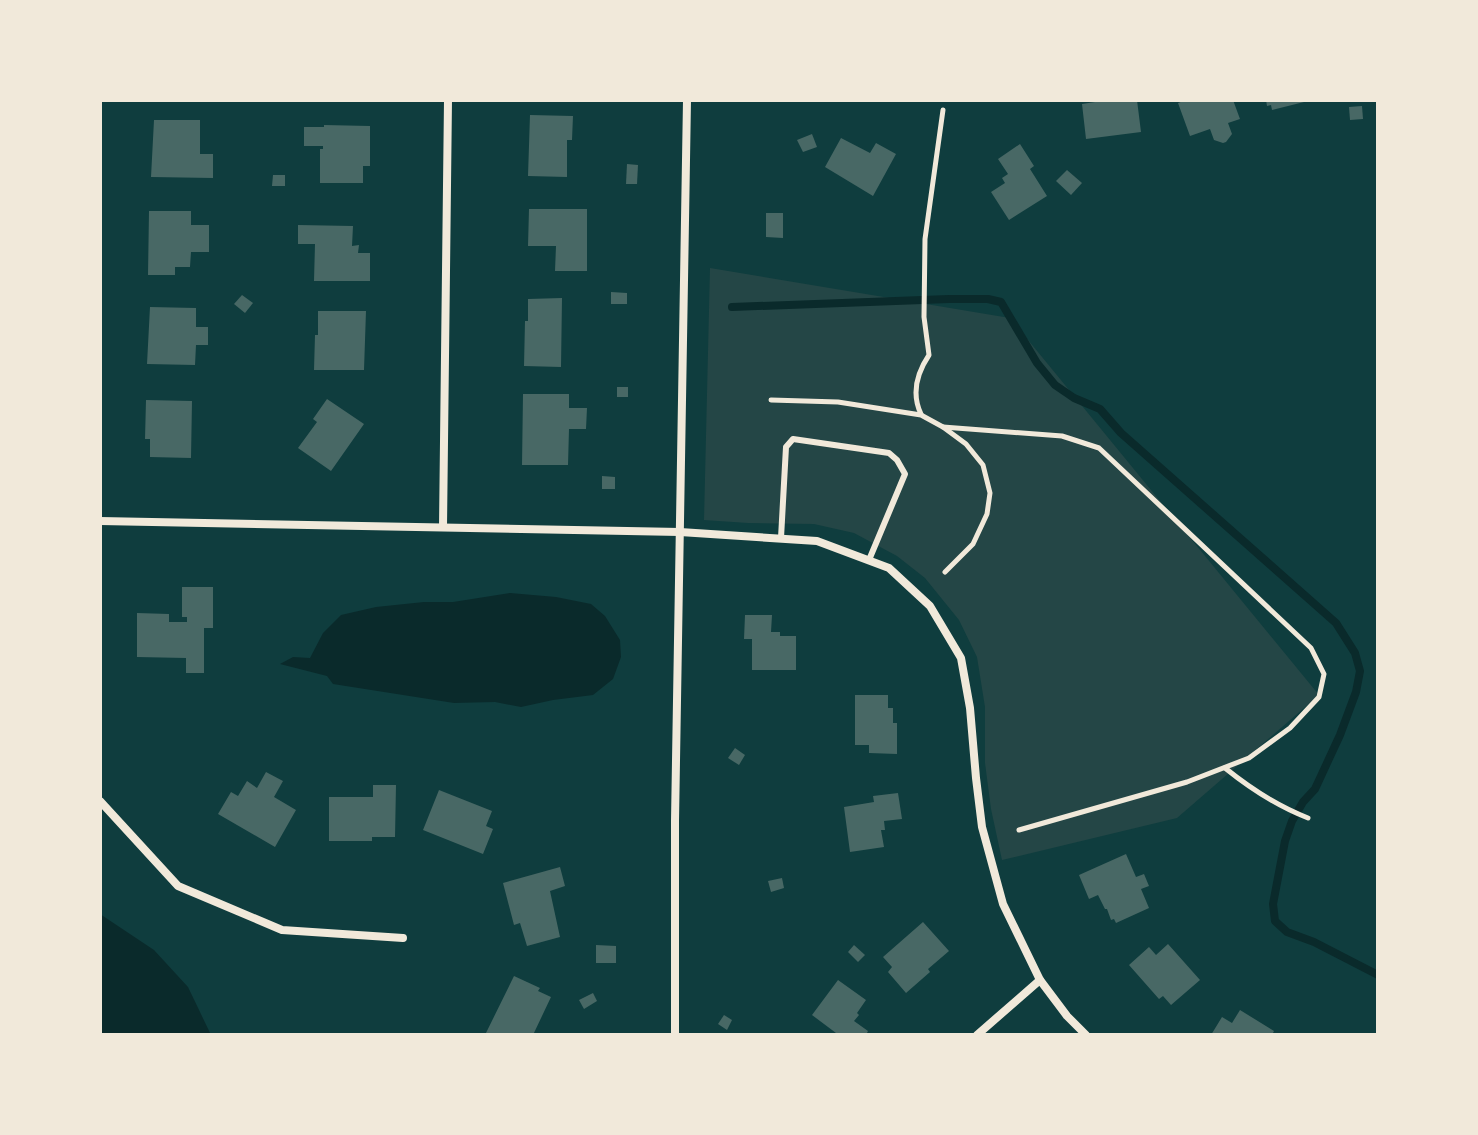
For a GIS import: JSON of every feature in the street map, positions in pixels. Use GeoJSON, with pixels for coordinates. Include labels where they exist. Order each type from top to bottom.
{"type":"FeatureCollection","features":[{"type":"Feature","properties":{"kind":"street"},"geometry":{"type":"LineString","coordinates":[[443,527],[448,100]]}},
{"type":"Feature","properties":{"kind":"street"},"geometry":{"type":"LineString","coordinates":[[675,1035],[675,821],[687,100]]}},
{"type":"Feature","properties":{"kind":"street"},"geometry":{"type":"LineString","coordinates":[[100,521],[680,532],[781,538],[817,541],[889,568],[930,606],[961,658],[970,708],[982,827],[1003,904],[1040,980],[1086,1035]]}},
{"type":"Feature","properties":{"kind":"street"},"geometry":{"type":"LineString","coordinates":[[100,801],[178,886],[282,930],[403,938]]}},
{"type":"Feature","properties":{"kind":"street"},"geometry":{"type":"LineString","coordinates":[[977,1035],[1040,980]]}},
{"type":"Feature","properties":{"kind":"lane"},"geometry":{"type":"LineString","coordinates":[[781,538],[786,447],[793,439],[889,453],[905,474],[869,560]]}},
{"type":"Feature","properties":{"kind":"path"},"geometry":{"type":"LineString","coordinates":[[921,415],[915,390],[929,355],[924,317],[925,239],[943,110]]}},
{"type":"Feature","properties":{"kind":"path"},"geometry":{"type":"LineString","coordinates":[[771,400],[838,402],[921,415],[966,444],[983,465],[990,493],[987,514],[973,544],[945,572]]}},
{"type":"Feature","properties":{"kind":"path"},"geometry":{"type":"LineString","coordinates":[[943,427],[1062,436],[1099,448],[1311,648],[1324,674],[1319,697],[1290,728],[1249,758],[1187,782],[1019,830]]}},
{"type":"Feature","properties":{"kind":"path"},"geometry":{"type":"LineString","coordinates":[[1224,768],[1250,788],[1308,818]]}},
{"type":"Feature","properties":{"kind":"shaded area"},"geometry":{"type":"Polygon","coordinates":[[[710,268],[1010,318],[1319,695],[1177,818],[1002,860],[985,763],[985,707],[977,657],[959,620],[925,578],[897,556],[854,533],[814,524],[704,520],[710,268]]]}},
{"type":"Feature","properties":{"kind":"shaded area"},"geometry":{"type":"Polygon","coordinates":[[[510,593],[591,604],[605,616],[620,640],[621,657],[613,679],[593,695],[521,707],[495,702],[454,703],[333,684],[327,676],[280,664],[293,657],[310,658],[323,633],[341,615],[376,607],[453,602],[510,593]]]}},
{"type":"Feature","properties":{"kind":"shaded area"},"geometry":{"type":"Polygon","coordinates":[[[100,914],[154,950],[188,987],[211,1035],[100,1035],[100,914]]]}},
{"type":"Feature","properties":{"kind":"building"},"geometry":{"type":"Polygon","coordinates":[[[1095,100],[1137,100],[1141,132],[1086,139],[1082,104],[1095,100]]]}},
{"type":"Feature","properties":{"kind":"building"},"geometry":{"type":"Polygon","coordinates":[[[1186,100],[1233,100],[1240,119],[1228,123],[1232,134],[1226,142],[1214,140],[1210,129],[1190,136],[1178,103],[1186,100]]]}},
{"type":"Feature","properties":{"kind":"building"},"geometry":{"type":"Polygon","coordinates":[[[1266,100],[1308,100],[1308,101],[1272,110],[1266,100]]]}},
{"type":"Feature","properties":{"kind":"building"},"geometry":{"type":"Polygon","coordinates":[[[1362,106],[1363,119],[1350,120],[1349,107],[1362,106]]]}},
{"type":"Feature","properties":{"kind":"building"},"geometry":{"type":"Polygon","coordinates":[[[530,115],[573,116],[572,140],[567,140],[567,177],[528,176],[530,115]]]}},
{"type":"Feature","properties":{"kind":"building"},"geometry":{"type":"Polygon","coordinates":[[[154,120],[200,120],[200,154],[213,154],[213,178],[151,177],[154,120]]]}},
{"type":"Feature","properties":{"kind":"building"},"geometry":{"type":"Polygon","coordinates":[[[370,126],[370,166],[363,166],[363,183],[320,183],[320,149],[323,146],[304,146],[304,127],[370,126]]]}},
{"type":"Feature","properties":{"kind":"building"},"geometry":{"type":"Polygon","coordinates":[[[812,134],[817,147],[803,152],[797,140],[812,134]]]}},
{"type":"Feature","properties":{"kind":"building"},"geometry":{"type":"Polygon","coordinates":[[[841,138],[870,153],[876,143],[896,154],[873,196],[825,167],[841,138]]]}},
{"type":"Feature","properties":{"kind":"building"},"geometry":{"type":"Polygon","coordinates":[[[1020,144],[1034,166],[1030,169],[1047,196],[1009,220],[991,192],[1005,183],[1002,178],[1008,174],[998,159],[1020,144]]]}},
{"type":"Feature","properties":{"kind":"building"},"geometry":{"type":"Polygon","coordinates":[[[627,164],[638,165],[637,184],[626,184],[627,164]]]}},
{"type":"Feature","properties":{"kind":"building"},"geometry":{"type":"Polygon","coordinates":[[[1067,170],[1082,183],[1071,195],[1056,181],[1067,170]]]}},
{"type":"Feature","properties":{"kind":"building"},"geometry":{"type":"Polygon","coordinates":[[[273,175],[285,175],[285,186],[272,186],[273,175]]]}},
{"type":"Feature","properties":{"kind":"building"},"geometry":{"type":"Polygon","coordinates":[[[529,209],[587,209],[587,271],[555,271],[556,246],[528,246],[529,209]]]}},
{"type":"Feature","properties":{"kind":"building"},"geometry":{"type":"Polygon","coordinates":[[[149,211],[191,211],[191,225],[209,225],[209,252],[191,252],[190,267],[175,267],[175,275],[148,275],[149,211]]]}},
{"type":"Feature","properties":{"kind":"building"},"geometry":{"type":"Polygon","coordinates":[[[766,213],[783,213],[783,238],[766,237],[766,213]]]}},
{"type":"Feature","properties":{"kind":"building"},"geometry":{"type":"Polygon","coordinates":[[[298,225],[353,226],[352,246],[359,245],[358,253],[370,253],[370,281],[314,281],[315,244],[298,244],[298,225]]]}},
{"type":"Feature","properties":{"kind":"building"},"geometry":{"type":"Polygon","coordinates":[[[611,292],[627,293],[627,304],[611,304],[611,292]]]}},
{"type":"Feature","properties":{"kind":"building"},"geometry":{"type":"Polygon","coordinates":[[[242,295],[253,303],[245,313],[234,304],[242,295]]]}},
{"type":"Feature","properties":{"kind":"building"},"geometry":{"type":"Polygon","coordinates":[[[562,298],[561,367],[524,366],[528,299],[562,298]]]}},
{"type":"Feature","properties":{"kind":"building"},"geometry":{"type":"Polygon","coordinates":[[[150,307],[196,308],[196,327],[208,327],[208,345],[196,345],[195,365],[147,364],[150,307]]]}},
{"type":"Feature","properties":{"kind":"building"},"geometry":{"type":"Polygon","coordinates":[[[318,311],[366,311],[364,370],[314,370],[318,311]]]}},
{"type":"Feature","properties":{"kind":"building"},"geometry":{"type":"Polygon","coordinates":[[[617,387],[628,387],[628,397],[617,397],[617,387]]]}},
{"type":"Feature","properties":{"kind":"building"},"geometry":{"type":"Polygon","coordinates":[[[523,394],[569,394],[569,408],[587,408],[586,429],[569,429],[568,465],[522,465],[523,394]]]}},
{"type":"Feature","properties":{"kind":"building"},"geometry":{"type":"Polygon","coordinates":[[[327,399],[364,424],[331,471],[298,448],[317,422],[313,419],[327,399]]]}},
{"type":"Feature","properties":{"kind":"building"},"geometry":{"type":"Polygon","coordinates":[[[146,400],[192,401],[191,458],[150,457],[150,439],[145,439],[146,400]]]}},
{"type":"Feature","properties":{"kind":"building"},"geometry":{"type":"Polygon","coordinates":[[[602,476],[615,477],[615,489],[602,489],[602,476]]]}},
{"type":"Feature","properties":{"kind":"building"},"geometry":{"type":"Polygon","coordinates":[[[182,587],[213,587],[213,628],[204,628],[204,673],[186,673],[186,658],[137,657],[137,613],[169,614],[169,622],[187,622],[187,617],[182,617],[182,587]]]}},
{"type":"Feature","properties":{"kind":"building"},"geometry":{"type":"Polygon","coordinates":[[[745,615],[772,615],[771,632],[780,632],[780,636],[796,636],[796,670],[752,670],[752,639],[744,639],[745,615]]]}},
{"type":"Feature","properties":{"kind":"building"},"geometry":{"type":"Polygon","coordinates":[[[855,695],[888,695],[888,708],[893,708],[893,723],[897,723],[897,754],[869,753],[869,745],[855,745],[855,695]]]}},
{"type":"Feature","properties":{"kind":"building"},"geometry":{"type":"Polygon","coordinates":[[[735,748],[745,755],[739,765],[728,758],[735,748]]]}},
{"type":"Feature","properties":{"kind":"building"},"geometry":{"type":"Polygon","coordinates":[[[266,772],[283,781],[274,797],[296,810],[275,847],[218,814],[231,792],[238,796],[247,781],[257,788],[266,772]]]}},
{"type":"Feature","properties":{"kind":"building"},"geometry":{"type":"Polygon","coordinates":[[[373,785],[396,785],[395,837],[372,837],[372,841],[329,841],[329,797],[373,797],[373,785]]]}},
{"type":"Feature","properties":{"kind":"building"},"geometry":{"type":"Polygon","coordinates":[[[439,790],[492,811],[486,826],[493,829],[483,854],[423,830],[439,790]]]}},
{"type":"Feature","properties":{"kind":"building"},"geometry":{"type":"Polygon","coordinates":[[[898,793],[902,819],[884,821],[885,830],[881,830],[884,847],[850,852],[844,807],[874,802],[873,796],[898,793]]]}},
{"type":"Feature","properties":{"kind":"building"},"geometry":{"type":"Polygon","coordinates":[[[1126,854],[1136,877],[1144,874],[1149,886],[1141,889],[1149,908],[1116,923],[1114,919],[1111,920],[1098,895],[1089,899],[1079,875],[1126,854]]]}},
{"type":"Feature","properties":{"kind":"building"},"geometry":{"type":"Polygon","coordinates":[[[560,867],[565,886],[550,891],[560,937],[527,946],[520,923],[514,925],[503,883],[560,867]]]}},
{"type":"Feature","properties":{"kind":"building"},"geometry":{"type":"Polygon","coordinates":[[[782,878],[784,888],[771,892],[768,881],[782,878]]]}},
{"type":"Feature","properties":{"kind":"building"},"geometry":{"type":"Polygon","coordinates":[[[923,922],[949,951],[906,993],[888,972],[892,967],[883,957],[923,922]]]}},
{"type":"Feature","properties":{"kind":"building"},"geometry":{"type":"Polygon","coordinates":[[[1168,944],[1200,980],[1171,1005],[1163,996],[1159,999],[1129,965],[1149,947],[1156,955],[1168,944]]]}},
{"type":"Feature","properties":{"kind":"building"},"geometry":{"type":"Polygon","coordinates":[[[596,945],[616,946],[616,963],[596,963],[596,945]]]}},
{"type":"Feature","properties":{"kind":"building"},"geometry":{"type":"Polygon","coordinates":[[[854,945],[865,955],[858,962],[848,952],[854,945]]]}},
{"type":"Feature","properties":{"kind":"building"},"geometry":{"type":"Polygon","coordinates":[[[514,976],[551,997],[533,1035],[485,1035],[514,976]]]}},
{"type":"Feature","properties":{"kind":"building"},"geometry":{"type":"Polygon","coordinates":[[[838,980],[866,1000],[854,1021],[868,1031],[866,1035],[835,1035],[812,1015],[838,980]]]}},
{"type":"Feature","properties":{"kind":"building"},"geometry":{"type":"Polygon","coordinates":[[[593,993],[597,1001],[584,1009],[579,1000],[593,993]]]}},
{"type":"Feature","properties":{"kind":"building"},"geometry":{"type":"Polygon","coordinates":[[[1240,1010],[1274,1031],[1272,1035],[1211,1035],[1222,1017],[1232,1023],[1240,1010]]]}},
{"type":"Feature","properties":{"kind":"building"},"geometry":{"type":"Polygon","coordinates":[[[724,1015],[732,1020],[727,1030],[718,1024],[724,1015]]]}},
{"type":"Feature","properties":{"kind":"waterway"},"geometry":{"type":"LineString","coordinates":[[732,307],[949,299],[1001,302],[1037,363],[1055,385],[1074,398],[1100,409],[1121,433],[1336,623],[1355,653],[1360,671],[1356,692],[1315,789],[1292,821],[1273,904],[1275,921],[1287,932],[1314,942],[1378,975]]}}]}
